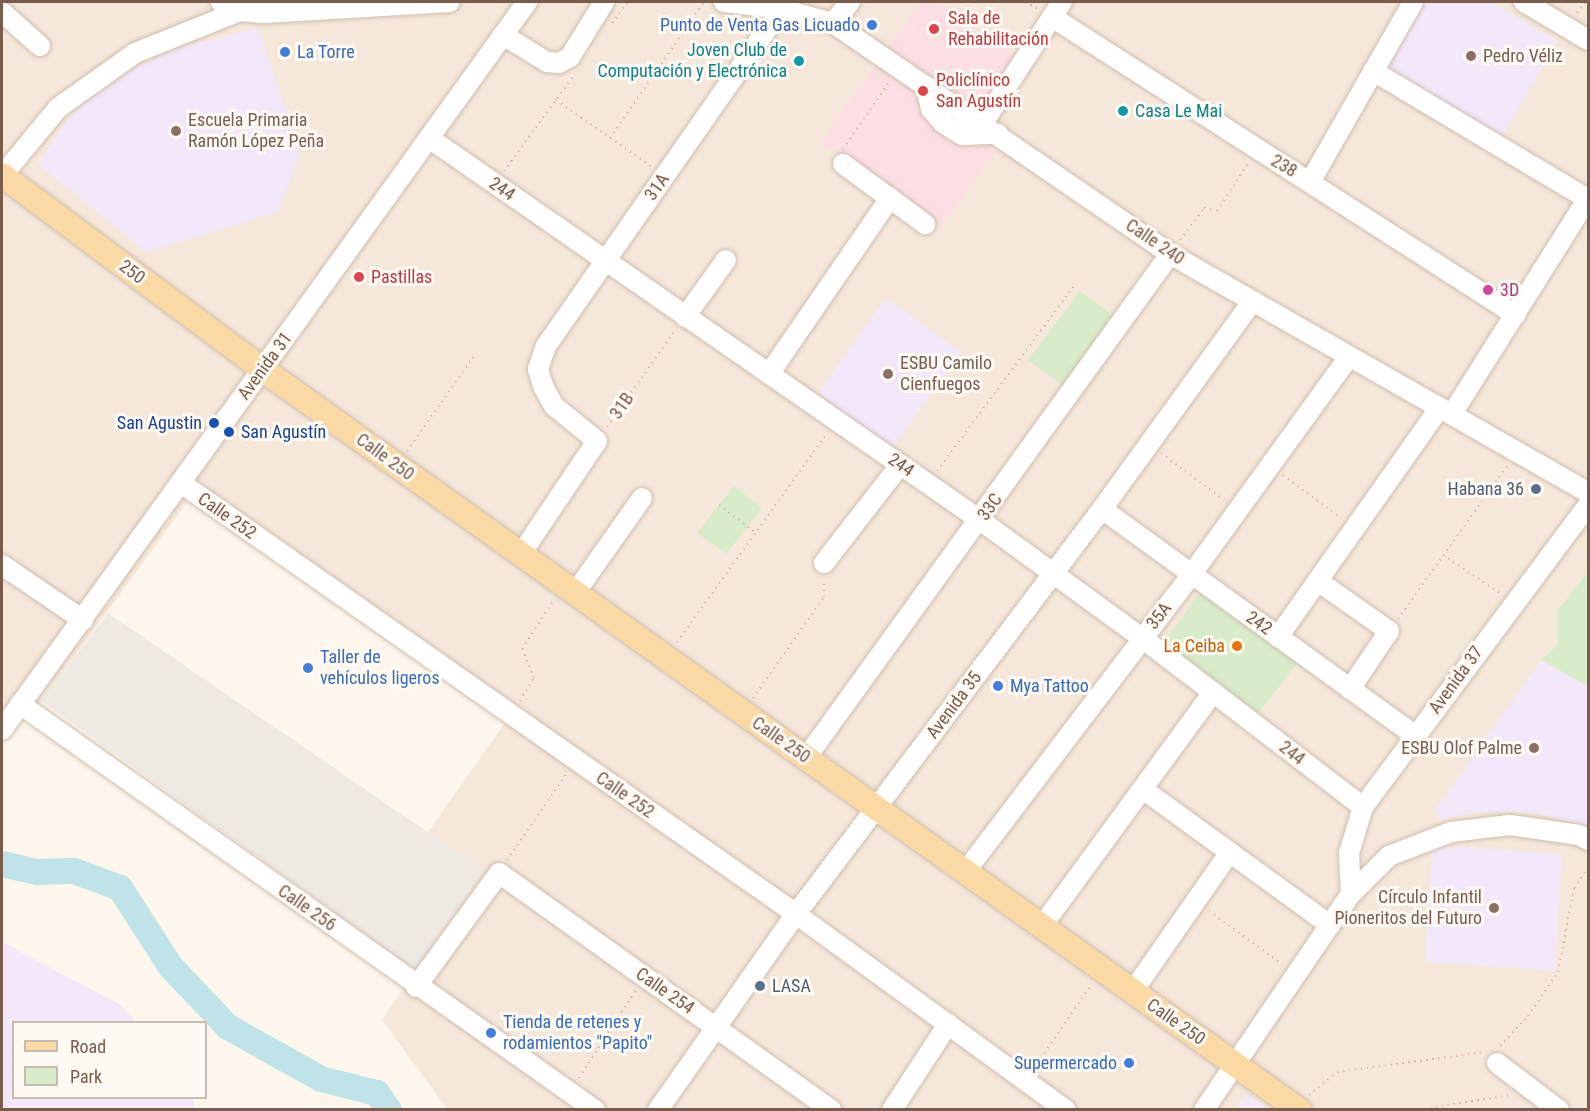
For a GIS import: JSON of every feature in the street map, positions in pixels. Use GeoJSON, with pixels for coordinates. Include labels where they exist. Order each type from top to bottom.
{"type":"FeatureCollection","features":[{"type":"Feature","properties":{"kind":"main road","name":"250"},"geometry":{"type":"LineString","coordinates":[[2,176],[262,369]]}},
{"type":"Feature","properties":{"kind":"main road","name":"Calle 250"},"geometry":{"type":"LineString","coordinates":[[262,369],[1298,1108]]}},
{"type":"Feature","properties":{"kind":"street"},"geometry":{"type":"LineString","coordinates":[[221,2],[240,11]]}},
{"type":"Feature","properties":{"kind":"street"},"geometry":{"type":"LineString","coordinates":[[2,176],[58,108],[135,53],[240,11],[330,11],[450,2]]}},
{"type":"Feature","properties":{"kind":"street","name":"Avenida 31"},"geometry":{"type":"LineString","coordinates":[[2,730],[527,2]]}},
{"type":"Feature","properties":{"kind":"street"},"geometry":{"type":"LineString","coordinates":[[503,35],[547,62],[559,63],[570,57],[604,2]]}},
{"type":"Feature","properties":{"kind":"street"},"geometry":{"type":"LineString","coordinates":[[724,2],[781,9],[833,23],[926,86],[931,109],[944,123],[962,135],[991,128],[1057,9]]}},
{"type":"Feature","properties":{"kind":"street"},"geometry":{"type":"LineString","coordinates":[[833,23],[850,2]]}},
{"type":"Feature","properties":{"kind":"street"},"geometry":{"type":"LineString","coordinates":[[1310,182],[1413,2]]}},
{"type":"Feature","properties":{"kind":"street"},"geometry":{"type":"LineString","coordinates":[[1524,2],[1588,40]]}},
{"type":"Feature","properties":{"kind":"street","name":"31A"},"geometry":{"type":"LineString","coordinates":[[597,441],[554,406],[538,369],[546,346],[781,9]]}},
{"type":"Feature","properties":{"kind":"street","name":"238"},"geometry":{"type":"LineString","coordinates":[[1057,9],[1257,150],[1516,315]]}},
{"type":"Feature","properties":{"kind":"street"},"geometry":{"type":"LineString","coordinates":[[2,12],[40,46]]}},
{"type":"Feature","properties":{"kind":"street"},"geometry":{"type":"LineString","coordinates":[[1278,638],[1355,528],[1516,315],[1588,199],[1373,71]]}},
{"type":"Feature","properties":{"kind":"street","name":"Calle 240"},"geometry":{"type":"LineString","coordinates":[[991,128],[1170,254],[1588,492]]}},
{"type":"Feature","properties":{"kind":"street","name":"244"},"geometry":{"type":"LineString","coordinates":[[429,138],[980,520],[1142,638],[1363,807]]}},
{"type":"Feature","properties":{"kind":"street"},"geometry":{"type":"LineString","coordinates":[[843,164],[925,224]]}},
{"type":"Feature","properties":{"kind":"street"},"geometry":{"type":"LineString","coordinates":[[769,374],[890,198]]}},
{"type":"Feature","properties":{"kind":"street","name":"33C"},"geometry":{"type":"LineString","coordinates":[[806,758],[1170,254]]}},
{"type":"Feature","properties":{"kind":"street"},"geometry":{"type":"LineString","coordinates":[[685,317],[726,260]]}},
{"type":"Feature","properties":{"kind":"street","name":"Avenida 35"},"geometry":{"type":"LineString","coordinates":[[658,1110],[796,914],[1102,509],[1252,302]]}},
{"type":"Feature","properties":{"kind":"street","name":"35A"},"geometry":{"type":"LineString","coordinates":[[965,872],[1191,575],[1349,357]]}},
{"type":"Feature","properties":{"kind":"street"},"geometry":{"type":"LineString","coordinates":[[521,554],[597,441]]}},
{"type":"Feature","properties":{"kind":"street"},"geometry":{"type":"LineString","coordinates":[[824,563],[900,465]]}},
{"type":"Feature","properties":{"kind":"street","name":"Calle 252"},"geometry":{"type":"LineString","coordinates":[[182,483],[796,914],[1066,1110]]}},
{"type":"Feature","properties":{"kind":"street"},"geometry":{"type":"LineString","coordinates":[[569,589],[642,498]]}},
{"type":"Feature","properties":{"kind":"street","name":"Avenida 37"},"geometry":{"type":"LineString","coordinates":[[1351,894],[1349,853],[1363,807],[1513,602],[1588,505]]}},
{"type":"Feature","properties":{"kind":"street","name":"242"},"geometry":{"type":"LineString","coordinates":[[1102,509],[1416,736]]}},
{"type":"Feature","properties":{"kind":"street"},"geometry":{"type":"LineString","coordinates":[[2,565],[82,620]]}},
{"type":"Feature","properties":{"kind":"street"},"geometry":{"type":"LineString","coordinates":[[1318,581],[1389,631],[1350,689]]}},
{"type":"Feature","properties":{"kind":"street"},"geometry":{"type":"LineString","coordinates":[[1042,926],[1144,790],[1213,692]]}},
{"type":"Feature","properties":{"kind":"street","name":"Calle 256"},"geometry":{"type":"LineString","coordinates":[[20,704],[416,987],[595,1110]]}},
{"type":"Feature","properties":{"kind":"street"},"geometry":{"type":"LineString","coordinates":[[1144,790],[1330,925]]}},
{"type":"Feature","properties":{"kind":"street"},"geometry":{"type":"LineString","coordinates":[[1204,1110],[1351,894],[1389,856],[1451,832],[1510,825],[1579,834],[1588,840]]}},
{"type":"Feature","properties":{"kind":"street"},"geometry":{"type":"LineString","coordinates":[[1133,991],[1230,852]]}},
{"type":"Feature","properties":{"kind":"street"},"geometry":{"type":"LineString","coordinates":[[416,987],[498,873]]}},
{"type":"Feature","properties":{"kind":"street","name":"Calle 254"},"geometry":{"type":"LineString","coordinates":[[498,873],[831,1110]]}},
{"type":"Feature","properties":{"kind":"street"},"geometry":{"type":"LineString","coordinates":[[892,1110],[948,1024]]}},
{"type":"Feature","properties":{"kind":"street"},"geometry":{"type":"LineString","coordinates":[[1497,1063],[1559,1110]]}},
{"type":"Feature","properties":{"kind":"path"},"geometry":{"type":"LineString","coordinates":[[608,28],[628,2]]}},
{"type":"Feature","properties":{"kind":"path"},"geometry":{"type":"LineString","coordinates":[[610,138],[704,2]]}},
{"type":"Feature","properties":{"kind":"path"},"geometry":{"type":"LineString","coordinates":[[843,164],[843,147],[899,68]]}},
{"type":"Feature","properties":{"kind":"path"},"geometry":{"type":"LineString","coordinates":[[495,184],[576,73]]}},
{"type":"Feature","properties":{"kind":"path"},"geometry":{"type":"LineString","coordinates":[[556,100],[664,177]]}},
{"type":"Feature","properties":{"kind":"path"},"geometry":{"type":"LineString","coordinates":[[1170,254],[1204,208],[1217,211],[1257,150]]}},
{"type":"Feature","properties":{"kind":"path"},"geometry":{"type":"LineString","coordinates":[[928,484],[1076,283]]}},
{"type":"Feature","properties":{"kind":"path","name":"31B"},"geometry":{"type":"LineString","coordinates":[[597,441],[685,317]]}},
{"type":"Feature","properties":{"kind":"path"},"geometry":{"type":"LineString","coordinates":[[396,465],[474,356]]}},
{"type":"Feature","properties":{"kind":"path"},"geometry":{"type":"LineString","coordinates":[[666,657],[837,421]]}},
{"type":"Feature","properties":{"kind":"path"},"geometry":{"type":"LineString","coordinates":[[1149,444],[1238,511]]}},
{"type":"Feature","properties":{"kind":"path"},"geometry":{"type":"LineString","coordinates":[[1389,631],[1518,452]]}},
{"type":"Feature","properties":{"kind":"path"},"geometry":{"type":"LineString","coordinates":[[1271,466],[1355,528]]}},
{"type":"Feature","properties":{"kind":"path"},"geometry":{"type":"LineString","coordinates":[[718,505],[756,533]]}},
{"type":"Feature","properties":{"kind":"path"},"geometry":{"type":"LineString","coordinates":[[1443,554],[1513,602]]}},
{"type":"Feature","properties":{"kind":"path"},"geometry":{"type":"LineString","coordinates":[[742,712],[824,597],[824,563]]}},
{"type":"Feature","properties":{"kind":"path"},"geometry":{"type":"LineString","coordinates":[[511,716],[534,678],[522,649],[569,589]]}},
{"type":"Feature","properties":{"kind":"path"},"geometry":{"type":"LineString","coordinates":[[498,873],[575,760]]}},
{"type":"Feature","properties":{"kind":"path"},"geometry":{"type":"LineString","coordinates":[[1298,1108],[1337,1072],[1496,1050],[1528,1016],[1558,972],[1574,888],[1588,867]]}},
{"type":"Feature","properties":{"kind":"path"},"geometry":{"type":"LineString","coordinates":[[1195,901],[1296,974]]}},
{"type":"Feature","properties":{"kind":"path"},"geometry":{"type":"LineString","coordinates":[[1026,1080],[1102,969]]}},
{"type":"Feature","properties":{"kind":"path"},"geometry":{"type":"LineString","coordinates":[[570,1091],[644,977]]}},
{"type":"Feature","properties":{"kind":"path"},"geometry":{"type":"LineString","coordinates":[[1418,1110],[1533,1091]]}},
{"type":"Feature","properties":{"kind":"shaded area","name":"San Agustín"},"geometry":{"type":"Polygon","coordinates":[[[2,2],[1588,2],[1588,1109],[447,1109],[382,1020],[483,870],[428,832],[504,724],[501,713],[190,498],[42,701],[2,737],[2,2]]]}},
{"type":"Feature","properties":{"kind":"shaded area","name":"Policlínico San Agustín"},"geometry":{"type":"Polygon","coordinates":[[[920,2],[939,2],[1016,56],[966,127],[997,149],[941,228],[820,142],[920,2]]]}},
{"type":"Feature","properties":{"kind":"shaded area","name":"Pedro Véliz"},"geometry":{"type":"Polygon","coordinates":[[[1424,2],[1491,2],[1558,41],[1501,138],[1384,71],[1424,2]]]}},
{"type":"Feature","properties":{"kind":"shaded area","name":"Escuela Primaria Ramón López Peña"},"geometry":{"type":"Polygon","coordinates":[[[258,28],[300,153],[278,212],[146,252],[38,164],[74,110],[133,69],[185,46],[258,28]]]}},
{"type":"Feature","properties":{"kind":"shaded area","name":"ESBU Camilo Cienfuegos"},"geometry":{"type":"Polygon","coordinates":[[[886,298],[961,352],[891,450],[816,396],[886,298]]]}},
{"type":"Feature","properties":{"kind":"shaded area"},"geometry":{"type":"Polygon","coordinates":[[[108,613],[483,870],[416,971],[42,701],[108,613]]]}},
{"type":"Feature","properties":{"kind":"shaded area","name":"ESBU Olof Palme"},"geometry":{"type":"Polygon","coordinates":[[[1541,660],[1588,686],[1588,826],[1529,812],[1477,812],[1439,820],[1435,810],[1541,660]]]}},
{"type":"Feature","properties":{"kind":"shaded area","name":"Círculo Infantil Pioneritos del Futuro"},"geometry":{"type":"Polygon","coordinates":[[[1432,845],[1562,854],[1555,971],[1425,962],[1432,845]]]}},
{"type":"Feature","properties":{"kind":"shaded area"},"geometry":{"type":"Polygon","coordinates":[[[2,942],[121,1005],[135,1021],[12,1021],[12,1099],[194,1099],[194,1109],[2,1109],[2,942]]]}},
{"type":"Feature","properties":{"kind":"shaded area"},"geometry":{"type":"Polygon","coordinates":[[[1246,1094],[1267,1109],[1234,1109],[1246,1094]]]}},
{"type":"Feature","properties":{"kind":"green space"},"geometry":{"type":"Polygon","coordinates":[[[1080,291],[1115,317],[1064,386],[1028,360],[1080,291]]]}},
{"type":"Feature","properties":{"kind":"green space"},"geometry":{"type":"Polygon","coordinates":[[[734,486],[762,508],[726,554],[697,533],[734,486]]]}},
{"type":"Feature","properties":{"kind":"green space"},"geometry":{"type":"Polygon","coordinates":[[[1588,572],[1588,686],[1541,660],[1558,645],[1558,610],[1588,572]]]}},
{"type":"Feature","properties":{"kind":"green space"},"geometry":{"type":"Polygon","coordinates":[[[1200,592],[1299,661],[1257,715],[1164,642],[1200,592]]]}},
{"type":"Feature","properties":{"kind":"waterway"},"geometry":{"type":"LineString","coordinates":[[2,864],[38,872],[74,871],[120,888],[171,967],[228,1027],[321,1079],[377,1093],[389,1110]]}},
{"type":"Feature","properties":{"kind":"place","name":"Punto de Venta Gas Licuado"},"geometry":{"type":"Point","coordinates":[872,25]}},
{"type":"Feature","properties":{"kind":"place","name":"Sala de Rehabilitación"},"geometry":{"type":"Point","coordinates":[934,29]}},
{"type":"Feature","properties":{"kind":"place","name":"La Torre"},"geometry":{"type":"Point","coordinates":[285,52]}},
{"type":"Feature","properties":{"kind":"place","name":"Pedro Véliz"},"geometry":{"type":"Point","coordinates":[1471,56]}},
{"type":"Feature","properties":{"kind":"place","name":"Joven Club de Computación y Electrónica"},"geometry":{"type":"Point","coordinates":[799,61]}},
{"type":"Feature","properties":{"kind":"place","name":"Policlínico San Agustín"},"geometry":{"type":"Point","coordinates":[923,91]}},
{"type":"Feature","properties":{"kind":"place","name":"Casa Le Mai"},"geometry":{"type":"Point","coordinates":[1123,111]}},
{"type":"Feature","properties":{"kind":"place","name":"Escuela Primaria Ramón López Peña"},"geometry":{"type":"Point","coordinates":[176,131]}},
{"type":"Feature","properties":{"kind":"place","name":"Pastillas"},"geometry":{"type":"Point","coordinates":[359,277]}},
{"type":"Feature","properties":{"kind":"place","name":"3D"},"geometry":{"type":"Point","coordinates":[1488,290]}},
{"type":"Feature","properties":{"kind":"place","name":"ESBU Camilo Cienfuegos"},"geometry":{"type":"Point","coordinates":[888,374]}},
{"type":"Feature","properties":{"kind":"place","name":"San Agustin"},"geometry":{"type":"Point","coordinates":[214,423]}},
{"type":"Feature","properties":{"kind":"place","name":"San Agustín"},"geometry":{"type":"Point","coordinates":[229,432]}},
{"type":"Feature","properties":{"kind":"place","name":"Habana 36"},"geometry":{"type":"Point","coordinates":[1536,489]}},
{"type":"Feature","properties":{"kind":"place","name":"La Ceiba"},"geometry":{"type":"Point","coordinates":[1237,646]}},
{"type":"Feature","properties":{"kind":"place","name":"Taller de vehículos ligeros"},"geometry":{"type":"Point","coordinates":[308,668]}},
{"type":"Feature","properties":{"kind":"place","name":"Mya Tattoo"},"geometry":{"type":"Point","coordinates":[998,686]}},
{"type":"Feature","properties":{"kind":"place","name":"ESBU Olof Palme"},"geometry":{"type":"Point","coordinates":[1534,748]}},
{"type":"Feature","properties":{"kind":"place","name":"Círculo Infantil Pioneritos del Futuro"},"geometry":{"type":"Point","coordinates":[1494,908]}},
{"type":"Feature","properties":{"kind":"place","name":"LASA"},"geometry":{"type":"Point","coordinates":[760,986]}},
{"type":"Feature","properties":{"kind":"place","name":"Tienda de retenes y rodamientos \"Papito\""},"geometry":{"type":"Point","coordinates":[491,1033]}},
{"type":"Feature","properties":{"kind":"place","name":"Supermercado"},"geometry":{"type":"Point","coordinates":[1129,1063]}}]}
